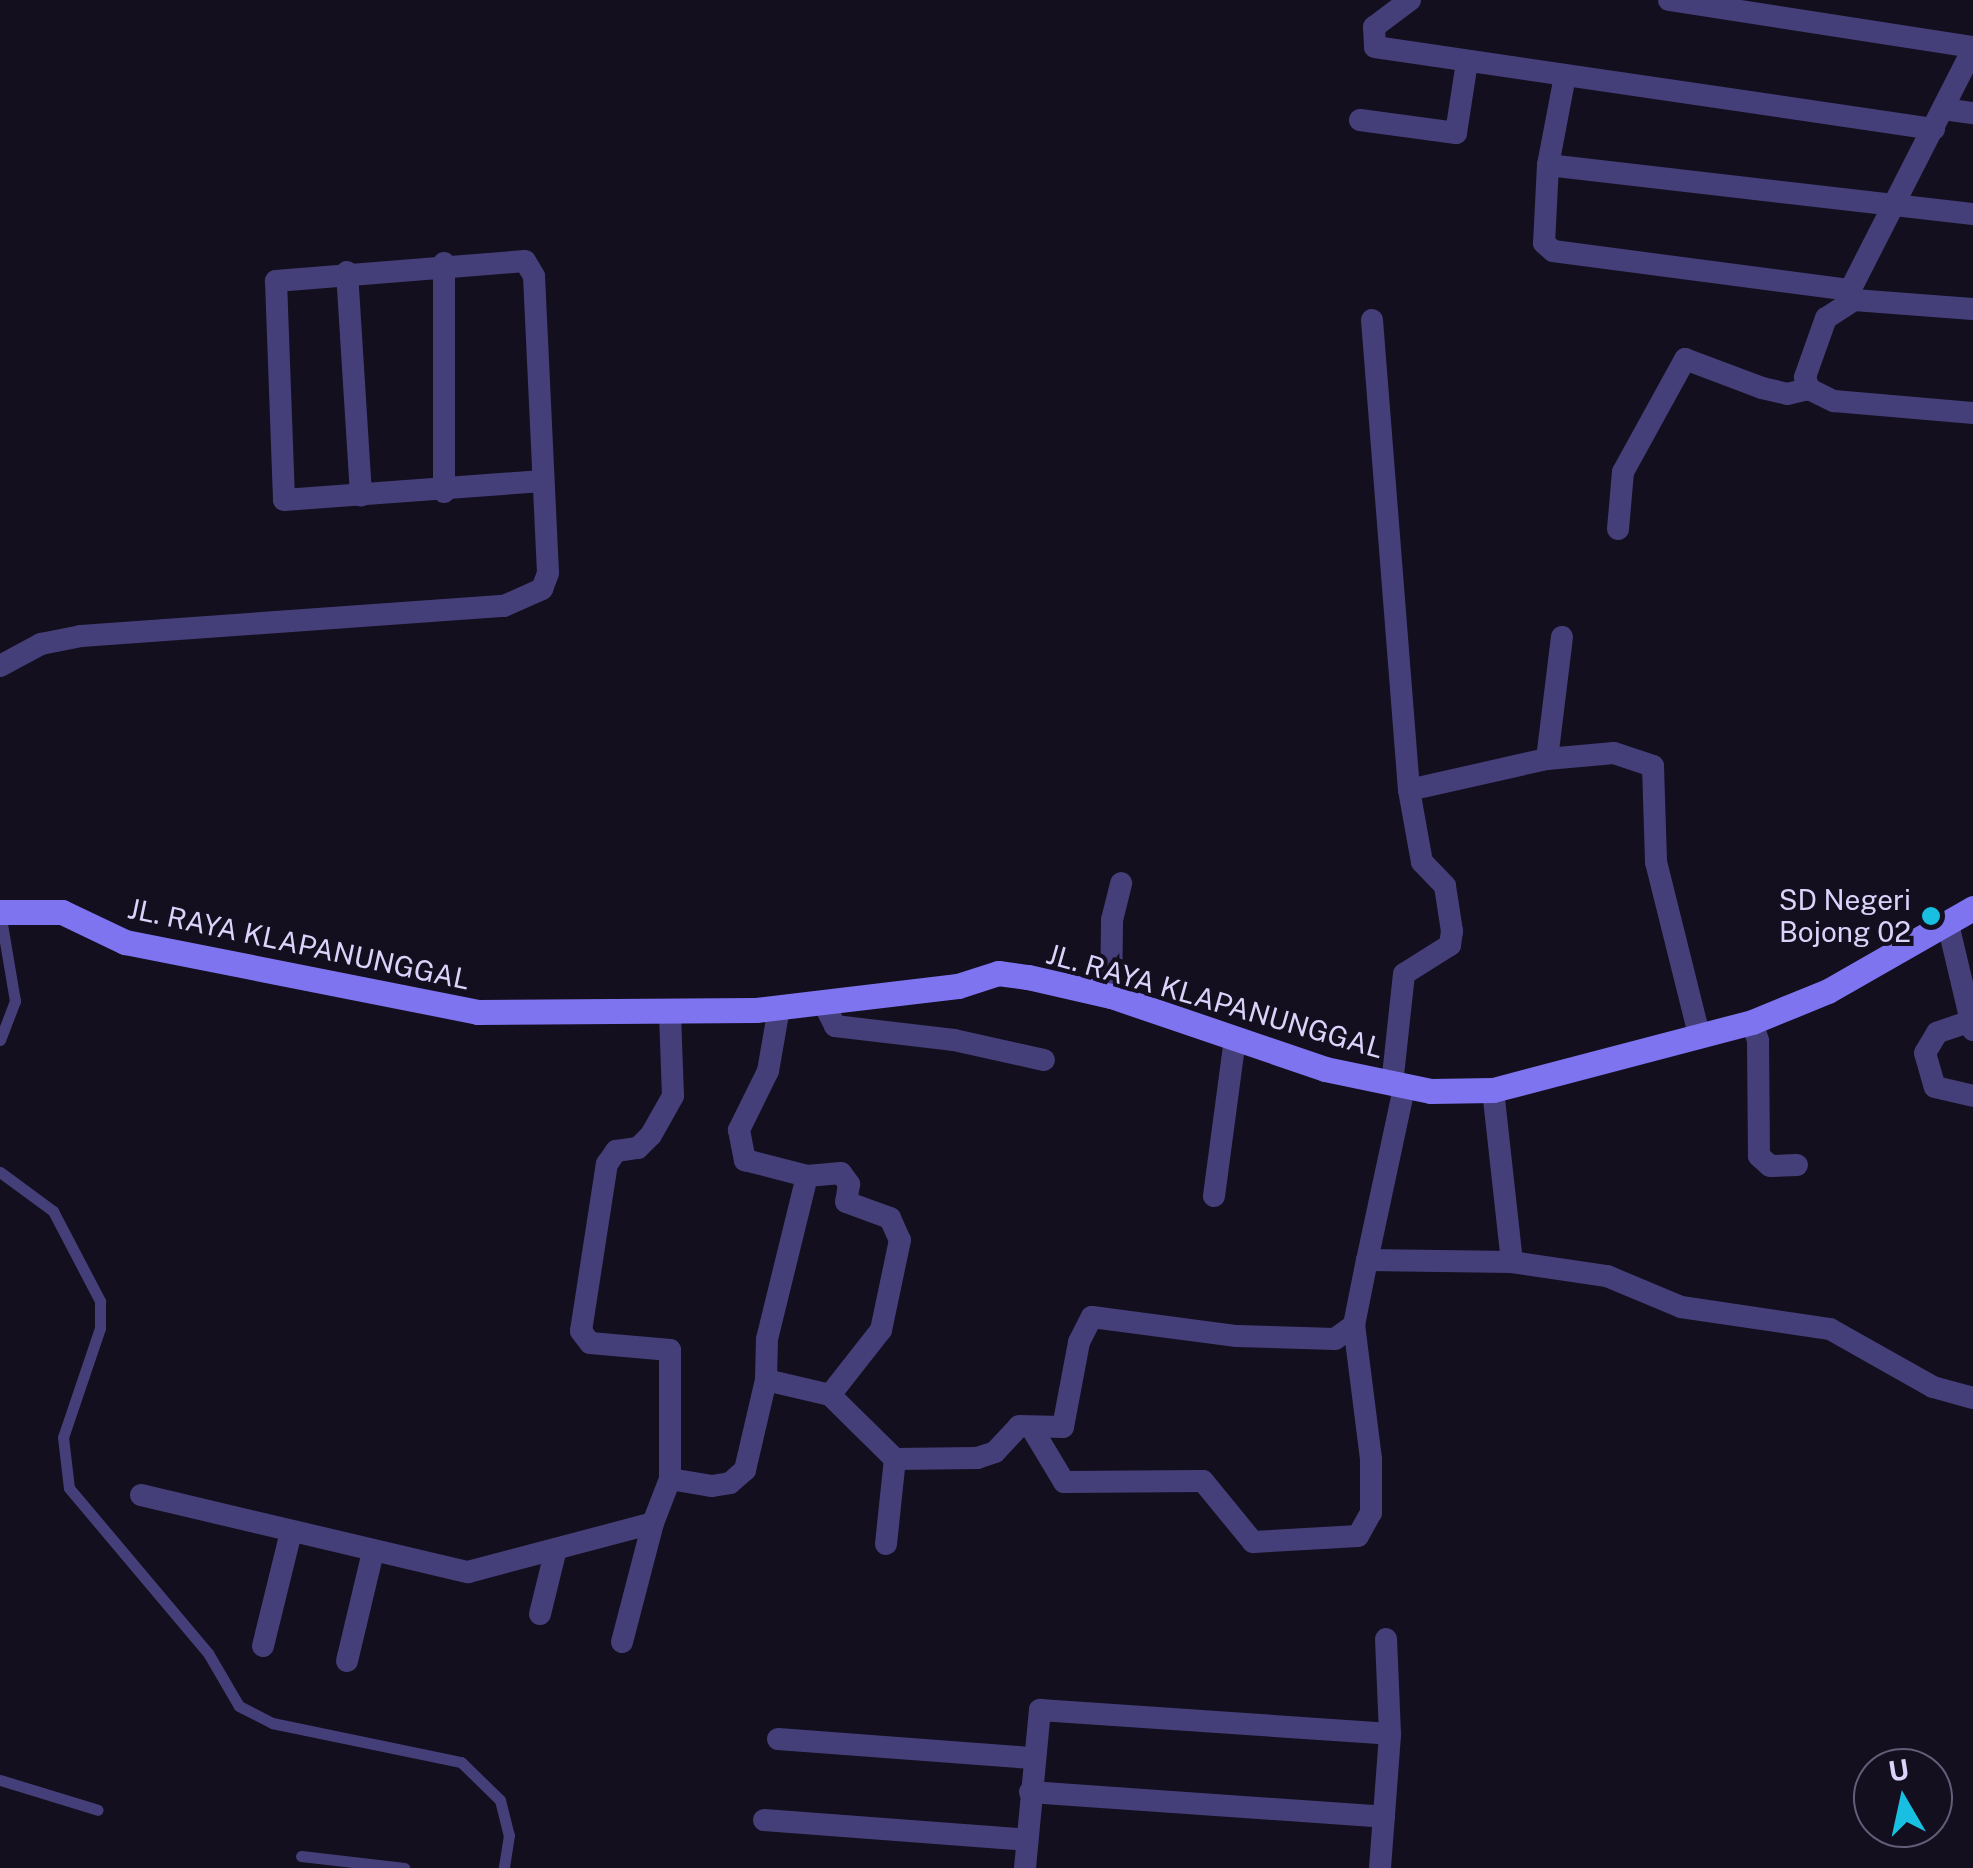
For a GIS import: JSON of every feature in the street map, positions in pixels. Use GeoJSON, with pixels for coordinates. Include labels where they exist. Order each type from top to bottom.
{"type":"FeatureCollection","features":[{"type":"Feature","properties":{"kind":"street"},"geometry":{"type":"LineString","coordinates":[[1410,0],[1374,27],[1375,47],[1565,76],[1938,119],[1973,113]]}},
{"type":"Feature","properties":{"kind":"street"},"geometry":{"type":"LineString","coordinates":[[1668,0],[1973,48],[1852,295],[1826,318],[1804,377],[1809,390]]}},
{"type":"Feature","properties":{"kind":"street"},"geometry":{"type":"LineString","coordinates":[[1360,120],[1456,133],[1467,62]]}},
{"type":"Feature","properties":{"kind":"street"},"geometry":{"type":"LineString","coordinates":[[1565,76],[1548,166],[1544,243],[1553,250],[1973,309]]}},
{"type":"Feature","properties":{"kind":"street"},"geometry":{"type":"LineString","coordinates":[[1548,166],[1973,214]]}},
{"type":"Feature","properties":{"kind":"street"},"geometry":{"type":"LineString","coordinates":[[0,666],[41,644],[81,636],[525,600],[542,589],[548,573],[531,268],[514,258],[347,272],[274,284],[284,500],[444,492],[542,481]]}},
{"type":"Feature","properties":{"kind":"street"},"geometry":{"type":"LineString","coordinates":[[444,263],[444,492]]}},
{"type":"Feature","properties":{"kind":"street"},"geometry":{"type":"LineString","coordinates":[[347,272],[361,496]]}},
{"type":"Feature","properties":{"kind":"street"},"geometry":{"type":"LineString","coordinates":[[1031,1427],[1064,1482],[1203,1480],[1253,1542],[1358,1536],[1370,1513],[1371,1459],[1354,1324],[1398,1086],[1404,974],[1452,939],[1445,886],[1422,862],[1408,790],[1372,320]]}},
{"type":"Feature","properties":{"kind":"street"},"geometry":{"type":"LineString","coordinates":[[1618,530],[1623,472],[1684,359],[1787,394],[1809,390],[1834,401],[1973,412]]}},
{"type":"Feature","properties":{"kind":"street"},"geometry":{"type":"LineString","coordinates":[[1547,759],[1562,637]]}},
{"type":"Feature","properties":{"kind":"street"},"geometry":{"type":"LineString","coordinates":[[1408,790],[1547,759],[1614,753],[1654,766],[1656,862],[1700,1038]]}},
{"type":"Feature","properties":{"kind":"street"},"geometry":{"type":"LineString","coordinates":[[1112,996],[1112,920],[1121,883]]}},
{"type":"Feature","properties":{"kind":"street","name":"JL. RAYA KLAPANUNGGAL"},"geometry":{"type":"LineString","coordinates":[[0,912],[62,912],[125,942],[478,1012],[670,1015],[779,1008],[958,986],[998,973],[1112,996],[1235,1039],[1398,1086],[1493,1090],[1752,1022],[1828,991],[1973,908]]}},
{"type":"Feature","properties":{"kind":"street"},"geometry":{"type":"LineString","coordinates":[[1948,924],[1972,1026],[1937,1033],[1925,1053],[1935,1087],[1973,1096]]}},
{"type":"Feature","properties":{"kind":"street"},"geometry":{"type":"LineString","coordinates":[[836,1000],[826,1008],[835,1026],[928,1035],[1044,1060]]}},
{"type":"Feature","properties":{"kind":"street"},"geometry":{"type":"LineString","coordinates":[[779,1008],[768,1071],[744,1111],[738,1148],[745,1160],[762,1168],[807,1176],[841,1173],[849,1184],[846,1202],[890,1218],[900,1240],[881,1330],[830,1396]]}},
{"type":"Feature","properties":{"kind":"street"},"geometry":{"type":"LineString","coordinates":[[622,1642],[654,1522],[670,1479],[670,1350],[590,1343],[582,1331],[606,1164],[616,1151],[638,1148],[672,1096],[670,1015]]}},
{"type":"Feature","properties":{"kind":"street"},"geometry":{"type":"LineString","coordinates":[[1752,1022],[1758,1041],[1759,1156],[1770,1166],[1796,1165]]}},
{"type":"Feature","properties":{"kind":"street"},"geometry":{"type":"LineString","coordinates":[[1214,1196],[1235,1039]]}},
{"type":"Feature","properties":{"kind":"street"},"geometry":{"type":"LineString","coordinates":[[1493,1090],[1512,1262]]}},
{"type":"Feature","properties":{"kind":"street"},"geometry":{"type":"LineString","coordinates":[[670,1479],[712,1486],[730,1484],[745,1470],[766,1380],[767,1339],[807,1176]]}},
{"type":"Feature","properties":{"kind":"street"},"geometry":{"type":"LineString","coordinates":[[1368,1260],[1512,1262],[1608,1276],[1680,1307],[1830,1329],[1933,1387],[1973,1398]]}},
{"type":"Feature","properties":{"kind":"street"},"geometry":{"type":"LineString","coordinates":[[766,1380],[830,1396],[894,1460],[988,1455],[1012,1430],[1052,1430],[1067,1422],[1074,1360],[1092,1317],[1306,1341],[1335,1338],[1354,1324]]}},
{"type":"Feature","properties":{"kind":"street"},"geometry":{"type":"LineString","coordinates":[[886,1544],[894,1460]]}},
{"type":"Feature","properties":{"kind":"street"},"geometry":{"type":"LineString","coordinates":[[141,1495],[468,1572],[654,1522]]}},
{"type":"Feature","properties":{"kind":"street"},"geometry":{"type":"LineString","coordinates":[[263,1646],[291,1532]]}},
{"type":"Feature","properties":{"kind":"street"},"geometry":{"type":"LineString","coordinates":[[540,1614],[556,1549]]}},
{"type":"Feature","properties":{"kind":"street"},"geometry":{"type":"LineString","coordinates":[[347,1661],[373,1552]]}},
{"type":"Feature","properties":{"kind":"street"},"geometry":{"type":"LineString","coordinates":[[1380,1868],[1390,1734],[1386,1639]]}},
{"type":"Feature","properties":{"kind":"street"},"geometry":{"type":"LineString","coordinates":[[1024,1868],[1034,1716],[1046,1708],[1390,1734]]}},
{"type":"Feature","properties":{"kind":"street"},"geometry":{"type":"LineString","coordinates":[[778,1739],[1032,1758]]}},
{"type":"Feature","properties":{"kind":"street"},"geometry":{"type":"LineString","coordinates":[[1030,1792],[1384,1817]]}},
{"type":"Feature","properties":{"kind":"street"},"geometry":{"type":"LineString","coordinates":[[764,1820],[1027,1840]]}},
{"type":"Feature","properties":{"kind":"lane"},"geometry":{"type":"LineString","coordinates":[[0,912],[15,1001],[0,1040]]}},
{"type":"Feature","properties":{"kind":"lane"},"geometry":{"type":"LineString","coordinates":[[0,1172],[53,1211],[100,1301],[100,1328],[63,1437],[70,1488],[197,1639],[239,1706],[272,1723],[461,1762],[500,1800],[509,1834],[504,1868]]}},
{"type":"Feature","properties":{"kind":"lane"},"geometry":{"type":"LineString","coordinates":[[0,1780],[98,1810]]}},
{"type":"Feature","properties":{"kind":"lane"},"geometry":{"type":"LineString","coordinates":[[301,1856],[404,1868]]}},
{"type":"Feature","properties":{"kind":"place","name":"SD Negeri Bojong 02"},"geometry":{"type":"Point","coordinates":[1931,916]}}]}
